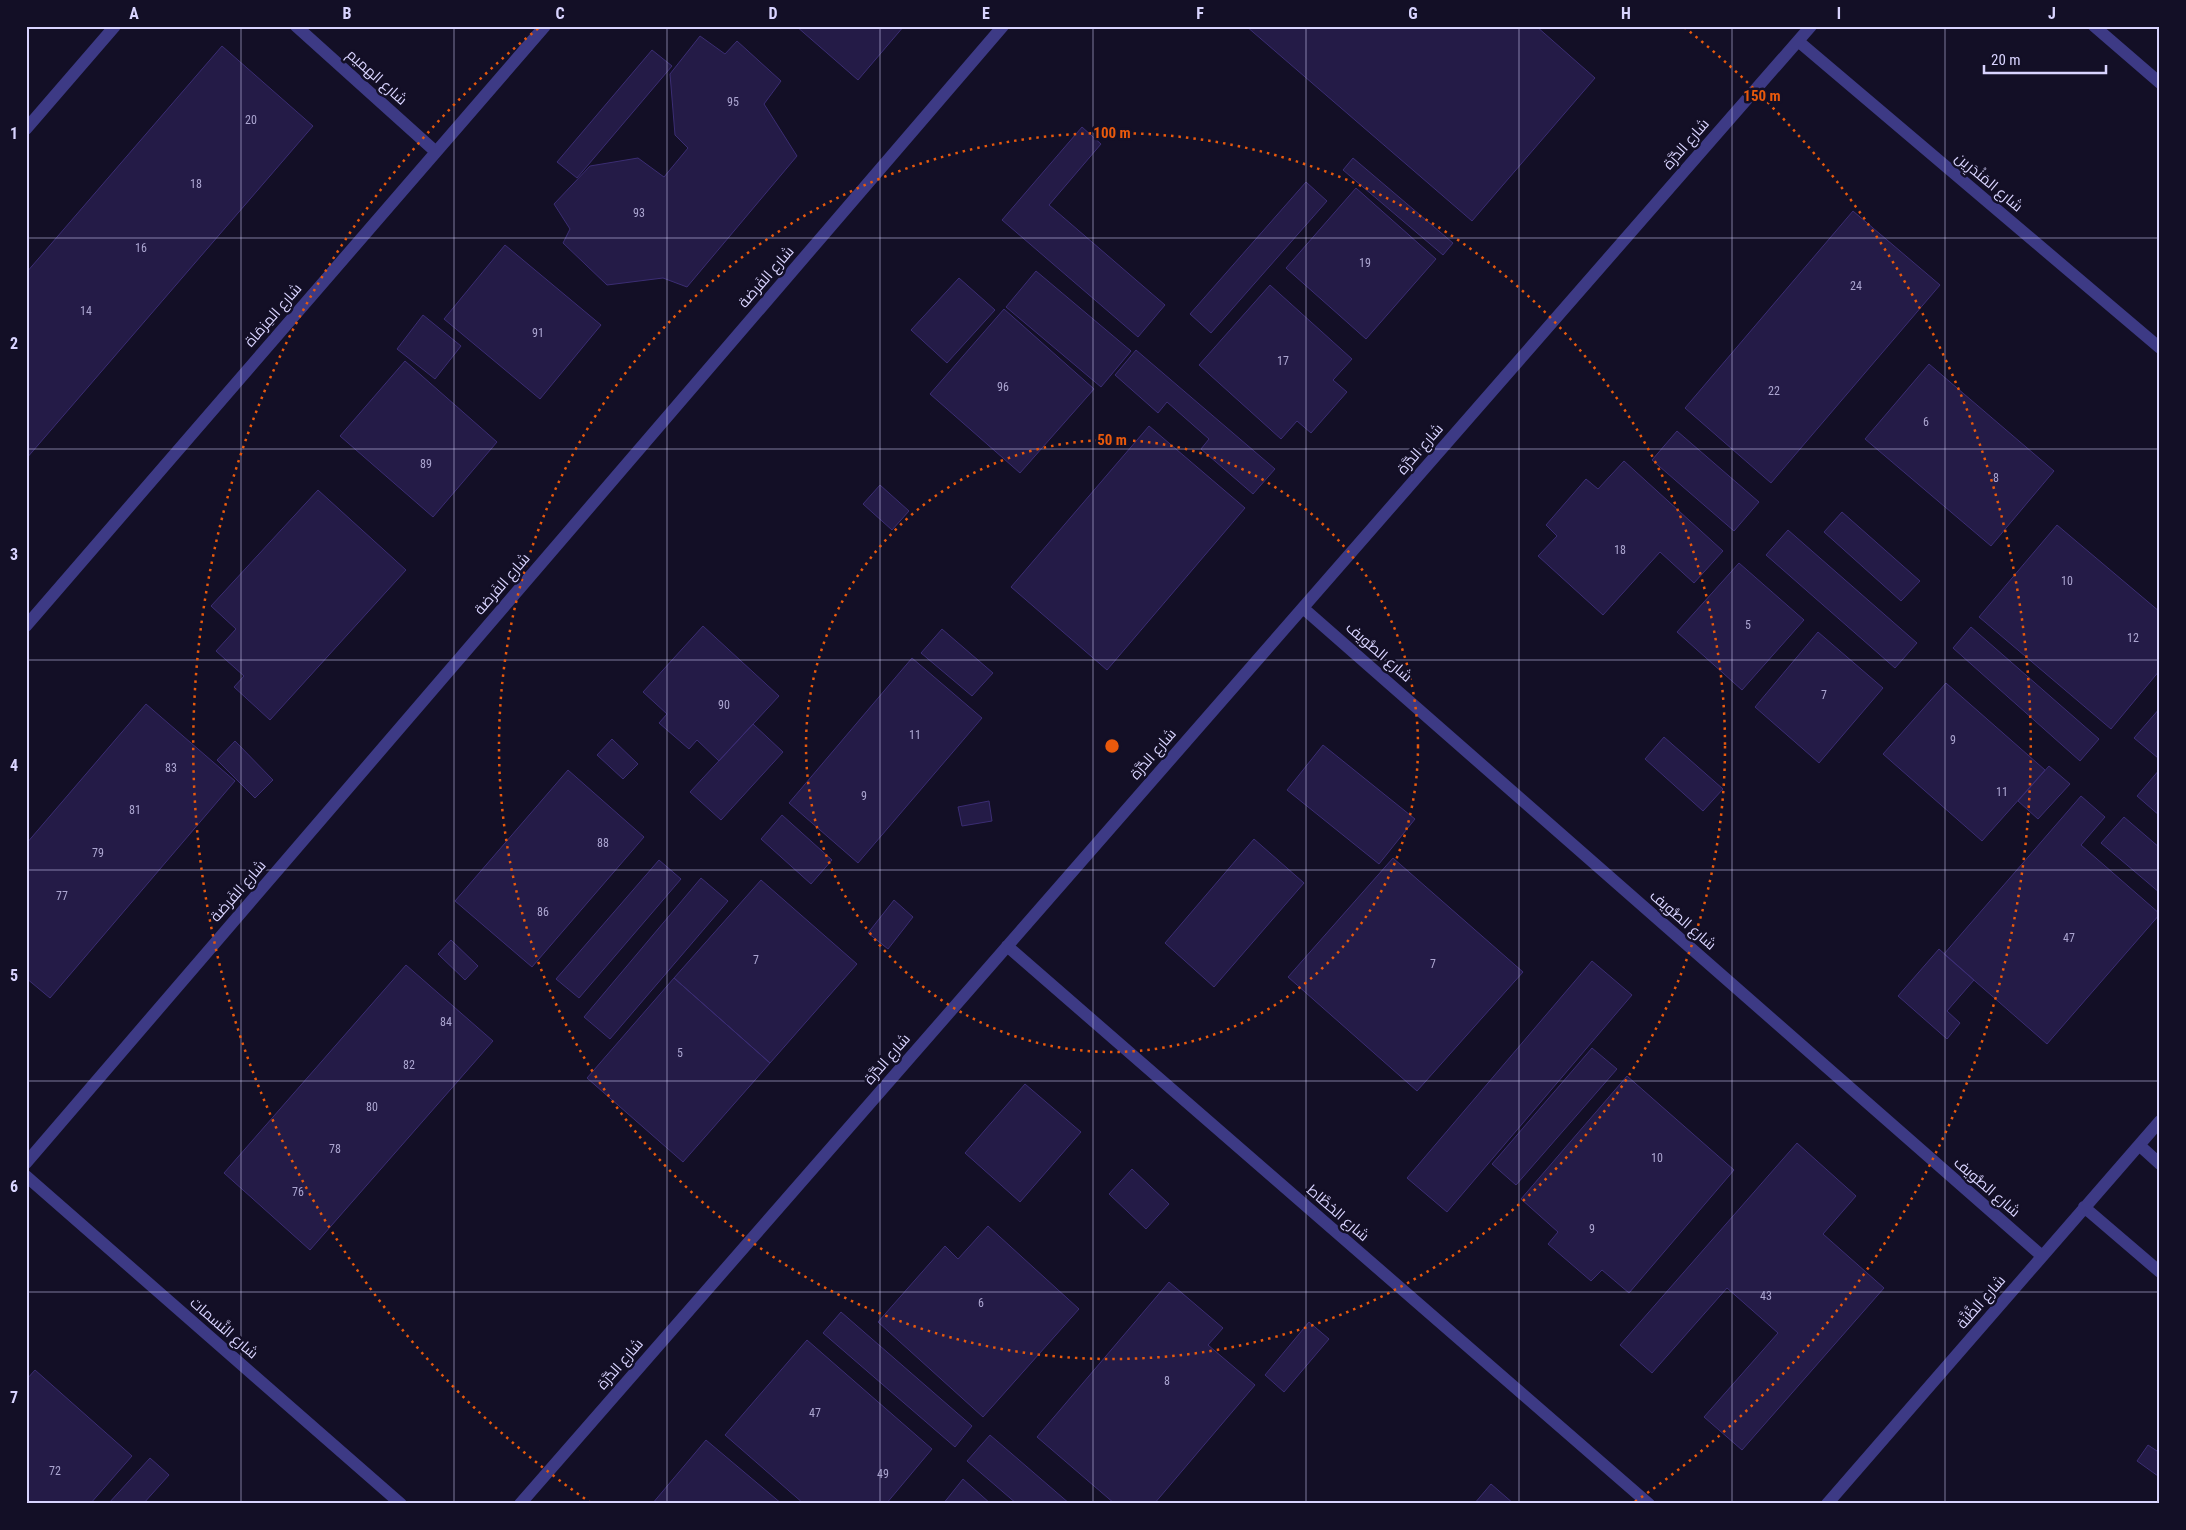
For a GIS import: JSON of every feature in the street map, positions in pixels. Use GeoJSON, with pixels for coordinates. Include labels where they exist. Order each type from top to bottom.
{"type":"FeatureCollection","features":[{"type":"Feature","properties":{"kind":"street"},"geometry":{"type":"LineString","coordinates":[[26,129],[116,26]]}},
{"type":"Feature","properties":{"kind":"street","name":"شارع الهميم"},"geometry":{"type":"LineString","coordinates":[[296,26],[436,152]]}},
{"type":"Feature","properties":{"kind":"street","name":"شارع المِزمَاة"},"geometry":{"type":"LineString","coordinates":[[26,626],[545,26]]}},
{"type":"Feature","properties":{"kind":"street","name":"شارع الفَرضة"},"geometry":{"type":"LineString","coordinates":[[26,1163],[1003,26]]}},
{"type":"Feature","properties":{"kind":"street","name":"شارع الدُّرَّة"},"geometry":{"type":"LineString","coordinates":[[520,1504],[1811,26]]}},
{"type":"Feature","properties":{"kind":"street"},"geometry":{"type":"LineString","coordinates":[[2094,26],[2160,83]]}},
{"type":"Feature","properties":{"kind":"street","name":"شارع المَنْدَرِين"},"geometry":{"type":"LineString","coordinates":[[1798,41],[2160,348]]}},
{"type":"Feature","properties":{"kind":"street","name":"شارع الصُّويف"},"geometry":{"type":"LineString","coordinates":[[1303,608],[2042,1256]]}},
{"type":"Feature","properties":{"kind":"street","name":"شارع الخطَّاط"},"geometry":{"type":"LineString","coordinates":[[1007,946],[1649,1504]]}},
{"type":"Feature","properties":{"kind":"street","name":"شارع الظَّنَّة"},"geometry":{"type":"LineString","coordinates":[[1828,1504],[2160,1121]]}},
{"type":"Feature","properties":{"kind":"street"},"geometry":{"type":"LineString","coordinates":[[2139,1145],[2160,1164]]}},
{"type":"Feature","properties":{"kind":"street","name":"شارع النَّسمات"},"geometry":{"type":"LineString","coordinates":[[26,1176],[401,1504]]}},
{"type":"Feature","properties":{"kind":"street"},"geometry":{"type":"LineString","coordinates":[[2084,1207],[2160,1272]]}},
{"type":"Feature","properties":{"kind":"building"},"geometry":{"type":"Polygon","coordinates":[[[796,26],[904,26],[858,80],[796,26]]]}},
{"type":"Feature","properties":{"kind":"building"},"geometry":{"type":"Polygon","coordinates":[[[1246,26],[1536,26],[1595,78],[1472,221],[1246,26]]]}},
{"type":"Feature","properties":{"kind":"building"},"geometry":{"type":"Polygon","coordinates":[[[700,36],[725,54],[737,41],[781,81],[764,104],[797,156],[687,287],[663,278],[607,285],[563,243],[570,229],[554,204],[590,166],[638,158],[664,177],[688,148],[675,135],[670,74],[700,36]]]}},
{"type":"Feature","properties":{"kind":"building"},"geometry":{"type":"Polygon","coordinates":[[[222,46],[313,126],[26,459],[26,273],[222,46]]]}},
{"type":"Feature","properties":{"kind":"building"},"geometry":{"type":"Polygon","coordinates":[[[652,50],[672,66],[577,178],[557,162],[652,50]]]}},
{"type":"Feature","properties":{"kind":"building"},"geometry":{"type":"Polygon","coordinates":[[[1082,127],[1101,144],[1049,205],[1165,305],[1138,337],[1002,220],[1082,127]]]}},
{"type":"Feature","properties":{"kind":"building"},"geometry":{"type":"Polygon","coordinates":[[[1353,158],[1453,243],[1443,255],[1343,170],[1353,158]]]}},
{"type":"Feature","properties":{"kind":"building"},"geometry":{"type":"Polygon","coordinates":[[[1306,182],[1327,201],[1211,333],[1190,314],[1306,182]]]}},
{"type":"Feature","properties":{"kind":"building"},"geometry":{"type":"Polygon","coordinates":[[[1356,188],[1436,259],[1366,339],[1286,268],[1356,188]]]}},
{"type":"Feature","properties":{"kind":"building"},"geometry":{"type":"Polygon","coordinates":[[[1853,211],[1940,285],[1771,483],[1685,408],[1853,211]]]}},
{"type":"Feature","properties":{"kind":"building"},"geometry":{"type":"Polygon","coordinates":[[[505,245],[601,325],[540,399],[444,319],[505,245]]]}},
{"type":"Feature","properties":{"kind":"building"},"geometry":{"type":"Polygon","coordinates":[[[1036,271],[1131,351],[1101,387],[1006,307],[1036,271]]]}},
{"type":"Feature","properties":{"kind":"building"},"geometry":{"type":"Polygon","coordinates":[[[959,278],[995,310],[947,363],[911,330],[959,278]]]}},
{"type":"Feature","properties":{"kind":"building"},"geometry":{"type":"Polygon","coordinates":[[[1270,285],[1352,359],[1333,380],[1347,392],[1311,433],[1297,421],[1281,439],[1199,365],[1270,285]]]}},
{"type":"Feature","properties":{"kind":"building"},"geometry":{"type":"Polygon","coordinates":[[[1004,309],[1094,389],[1020,473],[930,394],[1004,309]]]}},
{"type":"Feature","properties":{"kind":"building"},"geometry":{"type":"Polygon","coordinates":[[[423,315],[461,346],[435,379],[397,349],[423,315]]]}},
{"type":"Feature","properties":{"kind":"building"},"geometry":{"type":"Polygon","coordinates":[[[1136,350],[1275,469],[1253,494],[1201,449],[1209,439],[1167,402],[1158,413],[1115,375],[1136,350]]]}},
{"type":"Feature","properties":{"kind":"building"},"geometry":{"type":"Polygon","coordinates":[[[405,361],[497,442],[433,517],[340,436],[405,361]]]}},
{"type":"Feature","properties":{"kind":"building"},"geometry":{"type":"Polygon","coordinates":[[[1929,364],[2054,471],[1991,546],[1865,439],[1929,364]]]}},
{"type":"Feature","properties":{"kind":"building"},"geometry":{"type":"Polygon","coordinates":[[[1149,426],[1245,508],[1107,670],[1011,587],[1149,426]]]}},
{"type":"Feature","properties":{"kind":"building"},"geometry":{"type":"Polygon","coordinates":[[[1677,431],[1759,502],[1734,531],[1652,460],[1677,431]]]}},
{"type":"Feature","properties":{"kind":"building"},"geometry":{"type":"Polygon","coordinates":[[[1624,461],[1723,551],[1694,583],[1660,552],[1603,615],[1538,556],[1557,536],[1546,525],[1586,479],[1598,489],[1624,461]]]}},
{"type":"Feature","properties":{"kind":"building"},"geometry":{"type":"Polygon","coordinates":[[[880,485],[909,511],[892,530],[863,504],[880,485]]]}},
{"type":"Feature","properties":{"kind":"building"},"geometry":{"type":"Polygon","coordinates":[[[318,490],[406,570],[270,720],[234,687],[244,676],[216,651],[236,629],[211,606],[318,490]]]}},
{"type":"Feature","properties":{"kind":"building"},"geometry":{"type":"Polygon","coordinates":[[[1842,512],[1920,581],[1901,601],[1824,532],[1842,512]]]}},
{"type":"Feature","properties":{"kind":"building"},"geometry":{"type":"Polygon","coordinates":[[[2057,525],[2160,612],[2160,670],[2111,729],[1979,617],[2057,525]]]}},
{"type":"Feature","properties":{"kind":"building"},"geometry":{"type":"Polygon","coordinates":[[[1788,530],[1917,643],[1895,668],[1766,555],[1788,530]]]}},
{"type":"Feature","properties":{"kind":"building"},"geometry":{"type":"Polygon","coordinates":[[[1739,563],[1804,620],[1742,690],[1677,632],[1739,563]]]}},
{"type":"Feature","properties":{"kind":"building"},"geometry":{"type":"Polygon","coordinates":[[[703,626],[779,696],[719,761],[697,740],[689,749],[659,723],[667,714],[643,692],[703,626]]]}},
{"type":"Feature","properties":{"kind":"building"},"geometry":{"type":"Polygon","coordinates":[[[1971,627],[2099,739],[2080,761],[1953,648],[1971,627]]]}},
{"type":"Feature","properties":{"kind":"building"},"geometry":{"type":"Polygon","coordinates":[[[942,629],[993,673],[972,696],[921,653],[942,629]]]}},
{"type":"Feature","properties":{"kind":"building"},"geometry":{"type":"Polygon","coordinates":[[[1818,632],[1883,688],[1819,763],[1755,707],[1818,632]]]}},
{"type":"Feature","properties":{"kind":"building"},"geometry":{"type":"Polygon","coordinates":[[[912,658],[982,718],[858,863],[789,803],[912,658]]]}},
{"type":"Feature","properties":{"kind":"building"},"geometry":{"type":"Polygon","coordinates":[[[1946,683],[2045,770],[1982,841],[1883,754],[1946,683]]]}},
{"type":"Feature","properties":{"kind":"building"},"geometry":{"type":"Polygon","coordinates":[[[146,704],[235,781],[50,998],[26,978],[26,844],[146,704]]]}},
{"type":"Feature","properties":{"kind":"building"},"geometry":{"type":"Polygon","coordinates":[[[2160,708],[2160,756],[2158,758],[2134,738],[2160,708]]]}},
{"type":"Feature","properties":{"kind":"building"},"geometry":{"type":"Polygon","coordinates":[[[753,724],[783,752],[721,820],[690,792],[753,724]]]}},
{"type":"Feature","properties":{"kind":"building"},"geometry":{"type":"Polygon","coordinates":[[[1664,737],[1723,789],[1703,811],[1645,759],[1664,737]]]}},
{"type":"Feature","properties":{"kind":"building"},"geometry":{"type":"Polygon","coordinates":[[[612,739],[638,764],[623,779],[597,755],[612,739]]]}},
{"type":"Feature","properties":{"kind":"building"},"geometry":{"type":"Polygon","coordinates":[[[235,741],[273,780],[255,798],[217,760],[235,741]]]}},
{"type":"Feature","properties":{"kind":"building"},"geometry":{"type":"Polygon","coordinates":[[[1323,745],[1415,819],[1379,864],[1287,790],[1323,745]]]}},
{"type":"Feature","properties":{"kind":"building"},"geometry":{"type":"Polygon","coordinates":[[[2049,766],[2070,784],[2038,819],[2018,801],[2049,766]]]}},
{"type":"Feature","properties":{"kind":"building"},"geometry":{"type":"Polygon","coordinates":[[[2160,769],[2160,816],[2137,796],[2160,769]]]}},
{"type":"Feature","properties":{"kind":"building"},"geometry":{"type":"Polygon","coordinates":[[[568,770],[644,837],[532,967],[455,901],[568,770]]]}},
{"type":"Feature","properties":{"kind":"building"},"geometry":{"type":"Polygon","coordinates":[[[2081,796],[2105,817],[2081,845],[2160,914],[2047,1044],[1944,954],[2081,796]]]}},
{"type":"Feature","properties":{"kind":"building"},"geometry":{"type":"Polygon","coordinates":[[[989,801],[992,821],[962,826],[958,807],[989,801]]]}},
{"type":"Feature","properties":{"kind":"building"},"geometry":{"type":"Polygon","coordinates":[[[782,815],[832,860],[811,884],[761,839],[782,815]]]}},
{"type":"Feature","properties":{"kind":"building"},"geometry":{"type":"Polygon","coordinates":[[[2124,817],[2160,848],[2160,893],[2101,843],[2124,817]]]}},
{"type":"Feature","properties":{"kind":"building"},"geometry":{"type":"Polygon","coordinates":[[[1254,839],[1304,883],[1214,987],[1165,943],[1254,839]]]}},
{"type":"Feature","properties":{"kind":"building"},"geometry":{"type":"Polygon","coordinates":[[[1393,858],[1523,972],[1417,1091],[1288,977],[1393,858]]]}},
{"type":"Feature","properties":{"kind":"building"},"geometry":{"type":"Polygon","coordinates":[[[659,860],[681,879],[579,998],[556,979],[659,860]]]}},
{"type":"Feature","properties":{"kind":"building"},"geometry":{"type":"Polygon","coordinates":[[[701,878],[728,901],[610,1039],[584,1017],[701,878]]]}},
{"type":"Feature","properties":{"kind":"building"},"geometry":{"type":"Polygon","coordinates":[[[761,880],[857,964],[770,1063],[674,978],[761,880]]]}},
{"type":"Feature","properties":{"kind":"building"},"geometry":{"type":"Polygon","coordinates":[[[894,900],[913,917],[888,949],[868,933],[894,900]]]}},
{"type":"Feature","properties":{"kind":"building"},"geometry":{"type":"Polygon","coordinates":[[[451,940],[478,966],[465,980],[438,954],[451,940]]]}},
{"type":"Feature","properties":{"kind":"building"},"geometry":{"type":"Polygon","coordinates":[[[1939,949],[1974,980],[1947,1011],[1960,1023],[1947,1039],[1898,996],[1939,949]]]}},
{"type":"Feature","properties":{"kind":"building"},"geometry":{"type":"Polygon","coordinates":[[[1592,961],[1632,995],[1447,1212],[1407,1178],[1592,961]]]}},
{"type":"Feature","properties":{"kind":"building"},"geometry":{"type":"Polygon","coordinates":[[[406,965],[493,1041],[310,1250],[224,1173],[406,965]]]}},
{"type":"Feature","properties":{"kind":"building"},"geometry":{"type":"Polygon","coordinates":[[[674,978],[770,1063],[683,1162],[587,1078],[674,978]]]}},
{"type":"Feature","properties":{"kind":"building"},"geometry":{"type":"Polygon","coordinates":[[[1592,1048],[1617,1069],[1516,1185],[1492,1164],[1592,1048]]]}},
{"type":"Feature","properties":{"kind":"building"},"geometry":{"type":"Polygon","coordinates":[[[1627,1076],[1734,1170],[1629,1293],[1602,1270],[1591,1281],[1548,1244],[1558,1232],[1521,1199],[1627,1076]]]}},
{"type":"Feature","properties":{"kind":"building"},"geometry":{"type":"Polygon","coordinates":[[[1025,1084],[1081,1132],[1020,1202],[965,1153],[1025,1084]]]}},
{"type":"Feature","properties":{"kind":"building"},"geometry":{"type":"Polygon","coordinates":[[[1797,1143],[1856,1196],[1823,1234],[1884,1288],[1742,1450],[1704,1417],[1778,1333],[1727,1288],[1652,1373],[1620,1345],[1797,1143]]]}},
{"type":"Feature","properties":{"kind":"building"},"geometry":{"type":"Polygon","coordinates":[[[1132,1169],[1169,1204],[1146,1229],[1109,1194],[1132,1169]]]}},
{"type":"Feature","properties":{"kind":"building"},"geometry":{"type":"Polygon","coordinates":[[[988,1226],[1079,1309],[983,1417],[878,1322],[945,1246],[958,1259],[988,1226]]]}},
{"type":"Feature","properties":{"kind":"building"},"geometry":{"type":"Polygon","coordinates":[[[1169,1282],[1223,1328],[1208,1345],[1255,1385],[1154,1504],[1115,1504],[1037,1437],[1169,1282]]]}},
{"type":"Feature","properties":{"kind":"building"},"geometry":{"type":"Polygon","coordinates":[[[841,1312],[972,1426],[955,1447],[823,1333],[841,1312]]]}},
{"type":"Feature","properties":{"kind":"building"},"geometry":{"type":"Polygon","coordinates":[[[1309,1322],[1329,1339],[1284,1392],[1265,1375],[1309,1322]]]}},
{"type":"Feature","properties":{"kind":"building"},"geometry":{"type":"Polygon","coordinates":[[[807,1340],[932,1449],[886,1504],[804,1504],[725,1435],[807,1340]]]}},
{"type":"Feature","properties":{"kind":"building"},"geometry":{"type":"Polygon","coordinates":[[[35,1370],[132,1456],[90,1504],[26,1504],[26,1380],[35,1370]]]}},
{"type":"Feature","properties":{"kind":"building"},"geometry":{"type":"Polygon","coordinates":[[[990,1435],[1070,1504],[1017,1504],[967,1461],[990,1435]]]}},
{"type":"Feature","properties":{"kind":"building"},"geometry":{"type":"Polygon","coordinates":[[[706,1440],[782,1504],[652,1504],[706,1440]]]}},
{"type":"Feature","properties":{"kind":"building"},"geometry":{"type":"Polygon","coordinates":[[[2148,1445],[2160,1453],[2160,1473],[2158,1476],[2137,1461],[2148,1445]]]}},
{"type":"Feature","properties":{"kind":"building"},"geometry":{"type":"Polygon","coordinates":[[[150,1458],[169,1475],[143,1504],[108,1504],[150,1458]]]}},
{"type":"Feature","properties":{"kind":"building"},"geometry":{"type":"Polygon","coordinates":[[[963,1479],[991,1504],[943,1504],[963,1479]]]}},
{"type":"Feature","properties":{"kind":"building"},"geometry":{"type":"Polygon","coordinates":[[[1491,1484],[1514,1504],[1474,1504],[1491,1484]]]}}]}
